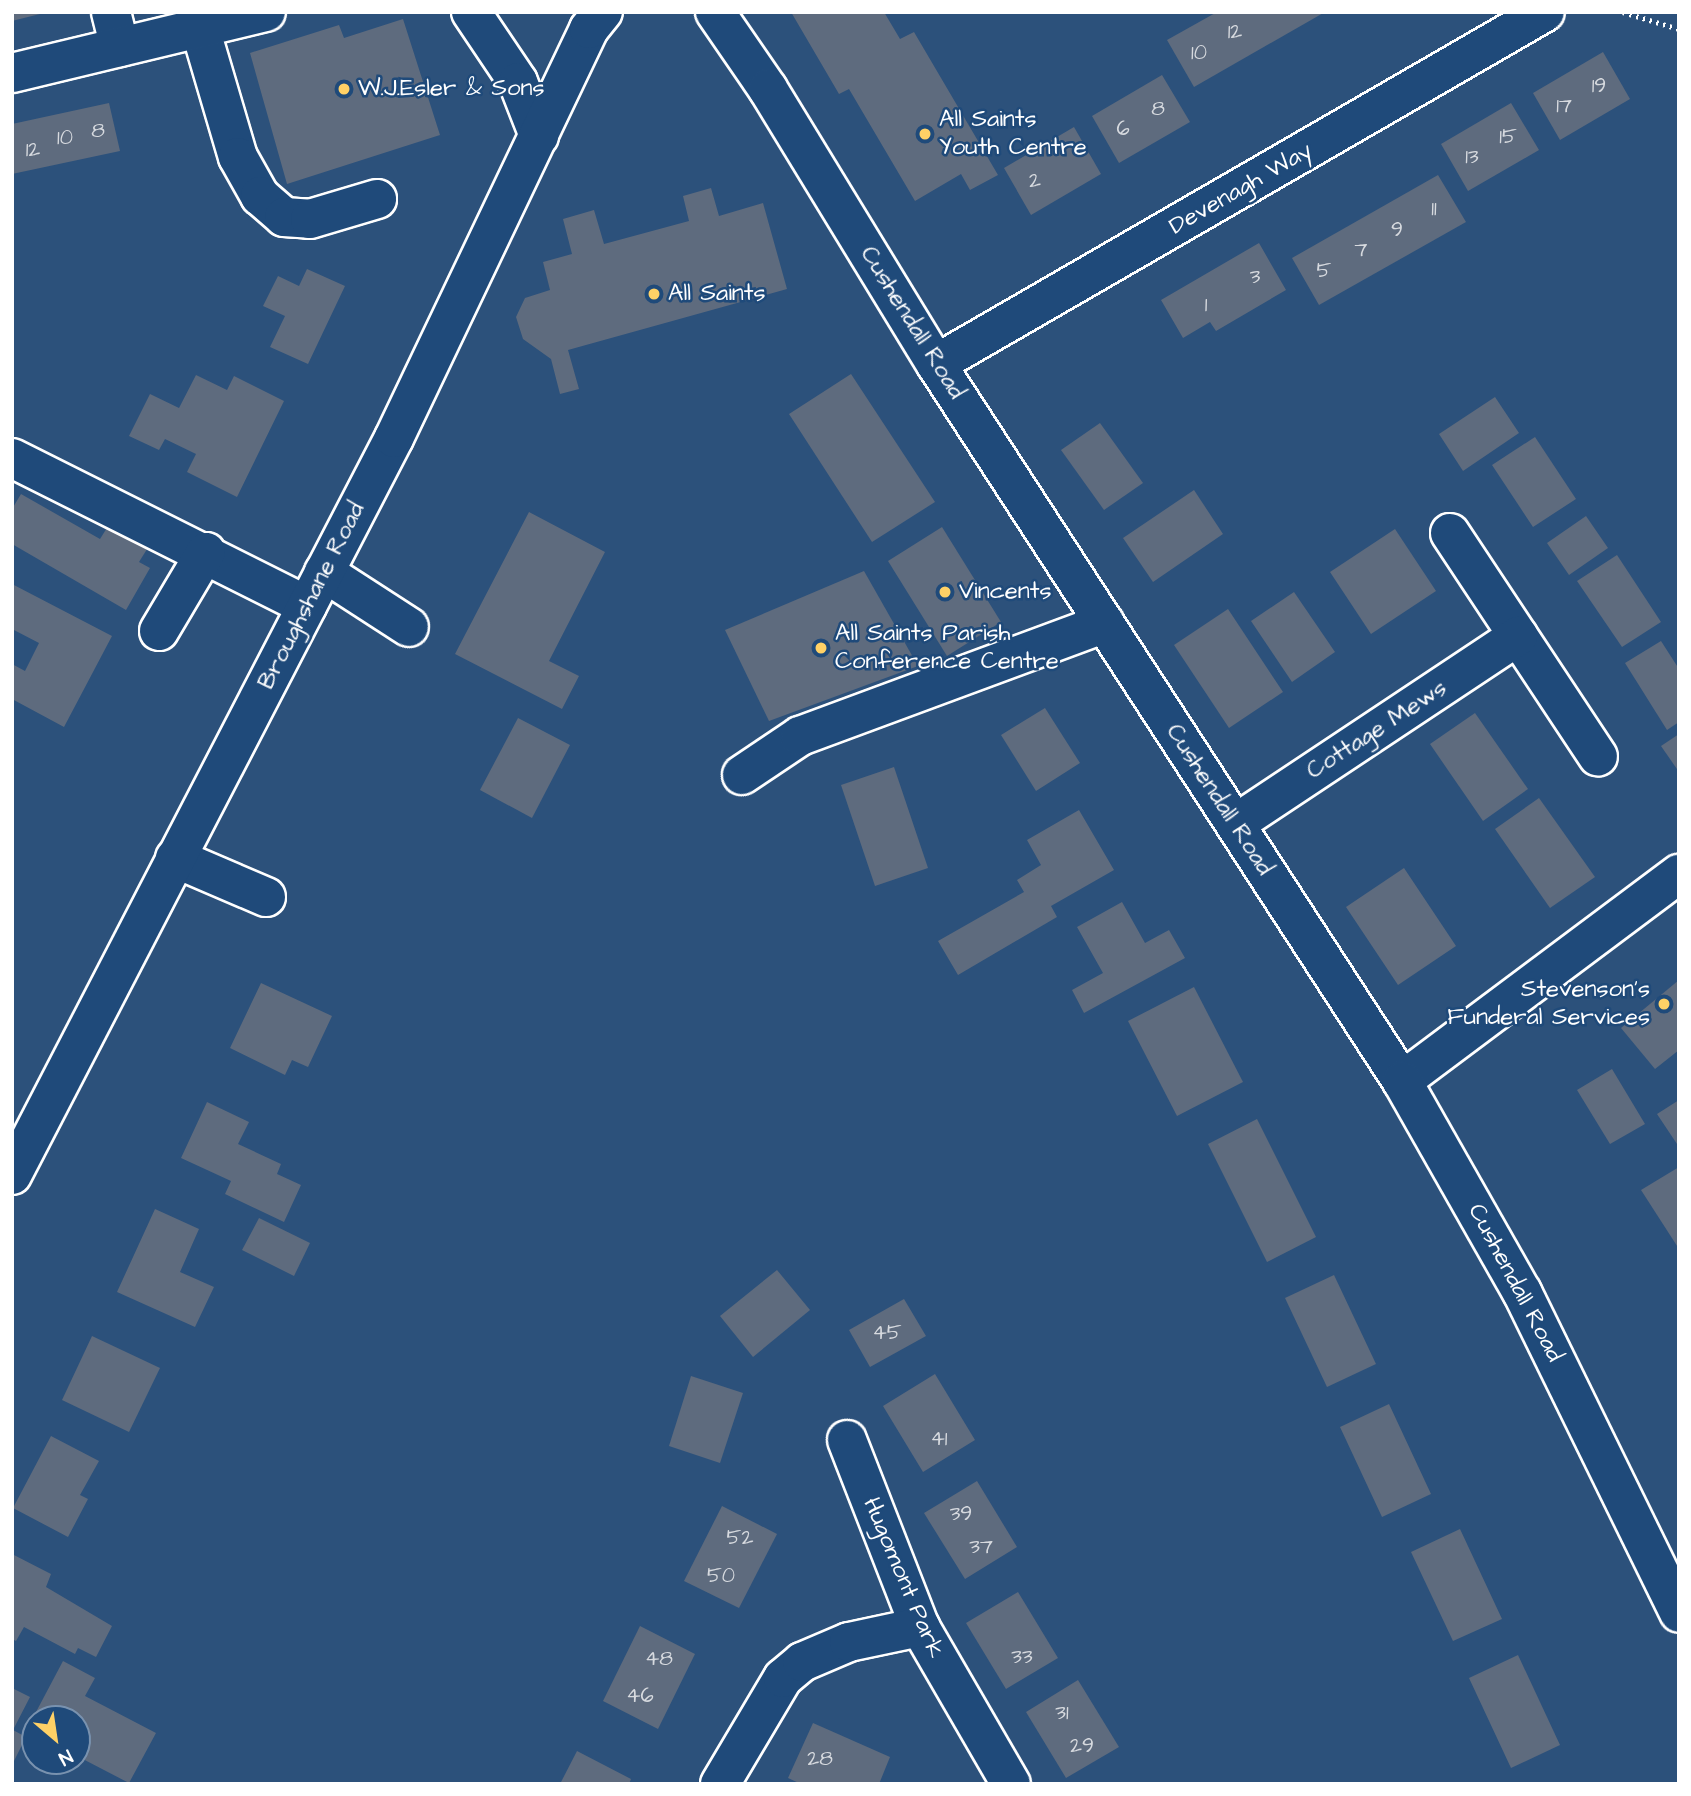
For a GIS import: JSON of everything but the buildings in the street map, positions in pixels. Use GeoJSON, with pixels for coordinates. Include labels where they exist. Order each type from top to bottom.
{"type":"FeatureCollection","features":[{"type":"Feature","properties":{"kind":"main road"},"geometry":{"type":"LineString","coordinates":[[12,73],[116,29],[200,28],[266,12]]}},
{"type":"Feature","properties":{"kind":"main road"},"geometry":{"type":"LineString","coordinates":[[471,12],[519,82],[539,136]]}},
{"type":"Feature","properties":{"kind":"main road","name":"Broughshane Road"},"geometry":{"type":"LineString","coordinates":[[12,1175],[394,438],[589,30],[603,12]]}},
{"type":"Feature","properties":{"kind":"main road","name":"Cushendall Road"},"geometry":{"type":"LineString","coordinates":[[715,12],[768,89],[936,364],[1402,1081],[1522,1292],[1679,1613]]}},
{"type":"Feature","properties":{"kind":"main road","name":"Devenagh Way"},"geometry":{"type":"LineString","coordinates":[[936,364],[1545,12]]}},
{"type":"Feature","properties":{"kind":"main road"},"geometry":{"type":"LineString","coordinates":[[200,28],[238,157],[260,196],[284,217],[310,219],[377,199]]}},
{"type":"Feature","properties":{"kind":"main road"},"geometry":{"type":"LineString","coordinates":[[12,458],[206,552],[307,606]]}},
{"type":"Feature","properties":{"kind":"main road"},"geometry":{"type":"LineString","coordinates":[[1450,533],[1598,757]]}},
{"type":"Feature","properties":{"kind":"main road"},"geometry":{"type":"LineString","coordinates":[[159,631],[206,552]]}},
{"type":"Feature","properties":{"kind":"main road"},"geometry":{"type":"LineString","coordinates":[[324,572],[408,627]]}},
{"type":"Feature","properties":{"kind":"main road"},"geometry":{"type":"LineString","coordinates":[[742,775],[800,736],[1105,623]]}},
{"type":"Feature","properties":{"kind":"main road","name":"Cottage Mews"},"geometry":{"type":"LineString","coordinates":[[1235,824],[1518,636]]}},
{"type":"Feature","properties":{"kind":"main road"},"geometry":{"type":"LineString","coordinates":[[175,858],[266,897]]}},
{"type":"Feature","properties":{"kind":"main road"},"geometry":{"type":"LineString","coordinates":[[1402,1081],[1679,874]]}},
{"type":"Feature","properties":{"kind":"main road","name":"Hugomont Park"},"geometry":{"type":"LineString","coordinates":[[847,1440],[920,1627],[1011,1784]]}},
{"type":"Feature","properties":{"kind":"main road"},"geometry":{"type":"LineString","coordinates":[[719,1784],[783,1678],[802,1662],[849,1642],[920,1627]]}},
{"type":"Feature","properties":{"kind":"path"},"geometry":{"type":"LineString","coordinates":[[1623,12],[1679,29]]}},
{"type":"Feature","properties":{"kind":"place","name":"W.J.Esler & Sons"},"geometry":{"type":"Point","coordinates":[344,89]}},
{"type":"Feature","properties":{"kind":"place","name":"All Saints Youth Centre"},"geometry":{"type":"Point","coordinates":[925,134]}},
{"type":"Feature","properties":{"kind":"place","name":"All Saints"},"geometry":{"type":"Point","coordinates":[654,294]}},
{"type":"Feature","properties":{"kind":"place","name":"Vincents"},"geometry":{"type":"Point","coordinates":[945,592]}},
{"type":"Feature","properties":{"kind":"place","name":"All Saints Parish Conference Centre"},"geometry":{"type":"Point","coordinates":[821,648]}},
{"type":"Feature","properties":{"kind":"place","name":"Stevenson's Funderal Services"},"geometry":{"type":"Point","coordinates":[1664,1004]}}]}
